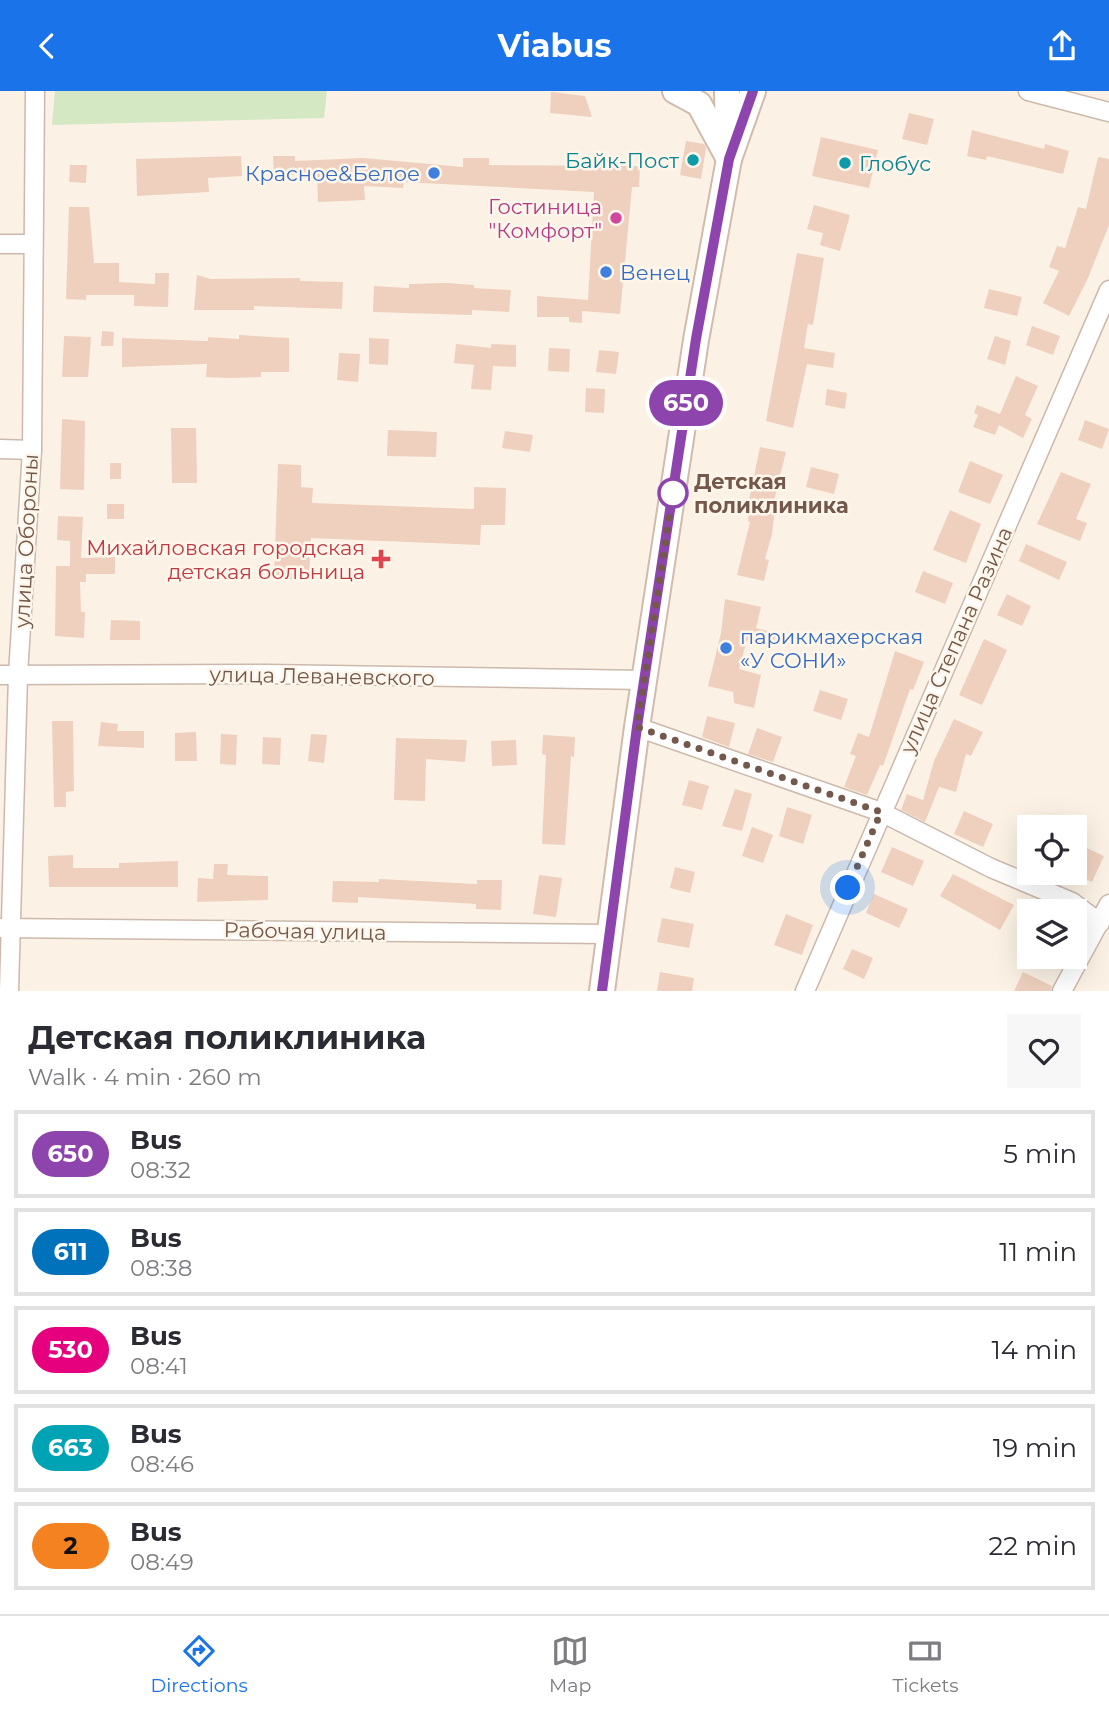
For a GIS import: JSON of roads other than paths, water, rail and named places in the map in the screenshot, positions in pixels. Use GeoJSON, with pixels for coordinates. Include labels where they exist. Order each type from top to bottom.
{"type":"FeatureCollection","features":[{"type":"Feature","properties":{"kind":"street","name":"улица Обороны"},"geometry":{"type":"LineString","coordinates":[[9,991],[5,928],[9,675],[32,450],[36,91]]}},
{"type":"Feature","properties":{"kind":"street"},"geometry":{"type":"LineString","coordinates":[[676,91],[699,104],[729,159]]}},
{"type":"Feature","properties":{"kind":"street"},"geometry":{"type":"LineString","coordinates":[[727,91],[729,159]]}},
{"type":"Feature","properties":{"kind":"street"},"geometry":{"type":"LineString","coordinates":[[602,991],[637,727],[696,339],[729,159],[753,91]]}},
{"type":"Feature","properties":{"kind":"street"},"geometry":{"type":"LineString","coordinates":[[1028,91],[1109,112]]}},
{"type":"Feature","properties":{"kind":"street"},"geometry":{"type":"LineString","coordinates":[[0,244],[33,244]]}},
{"type":"Feature","properties":{"kind":"street","name":"улица Степана Разина"},"geometry":{"type":"LineString","coordinates":[[805,991],[1109,290]]}},
{"type":"Feature","properties":{"kind":"street"},"geometry":{"type":"LineString","coordinates":[[0,449],[32,450]]}},
{"type":"Feature","properties":{"kind":"street","name":"улица Леваневского"},"geometry":{"type":"LineString","coordinates":[[9,675],[266,674],[644,680]]}},
{"type":"Feature","properties":{"kind":"street"},"geometry":{"type":"LineString","coordinates":[[637,727],[881,812],[991,868],[1072,902],[1100,923]]}},
{"type":"Feature","properties":{"kind":"street"},"geometry":{"type":"LineString","coordinates":[[1062,991],[1109,904]]}},
{"type":"Feature","properties":{"kind":"street","name":"Рабочая улица"},"geometry":{"type":"LineString","coordinates":[[5,928],[610,934]]}},
{"type":"Feature","properties":{"kind":"place","name":"Байк-Пост"},"geometry":{"type":"Point","coordinates":[693,160]}},
{"type":"Feature","properties":{"kind":"place","name":"Глобус"},"geometry":{"type":"Point","coordinates":[845,163]}},
{"type":"Feature","properties":{"kind":"place","name":"Красное&Белое"},"geometry":{"type":"Point","coordinates":[434,173]}},
{"type":"Feature","properties":{"kind":"place","name":"Гостиница \"Комфорт\""},"geometry":{"type":"Point","coordinates":[616,218]}},
{"type":"Feature","properties":{"kind":"place","name":"Венец"},"geometry":{"type":"Point","coordinates":[606,272]}},
{"type":"Feature","properties":{"kind":"place","name":"Детская поликлиника"},"geometry":{"type":"Point","coordinates":[673,493]}},
{"type":"Feature","properties":{"kind":"place","name":"Михайловская городская детская больница"},"geometry":{"type":"Point","coordinates":[381,559]}},
{"type":"Feature","properties":{"kind":"place","name":"парикмахерская «У СОНИ»"},"geometry":{"type":"Point","coordinates":[726,648]}}]}
